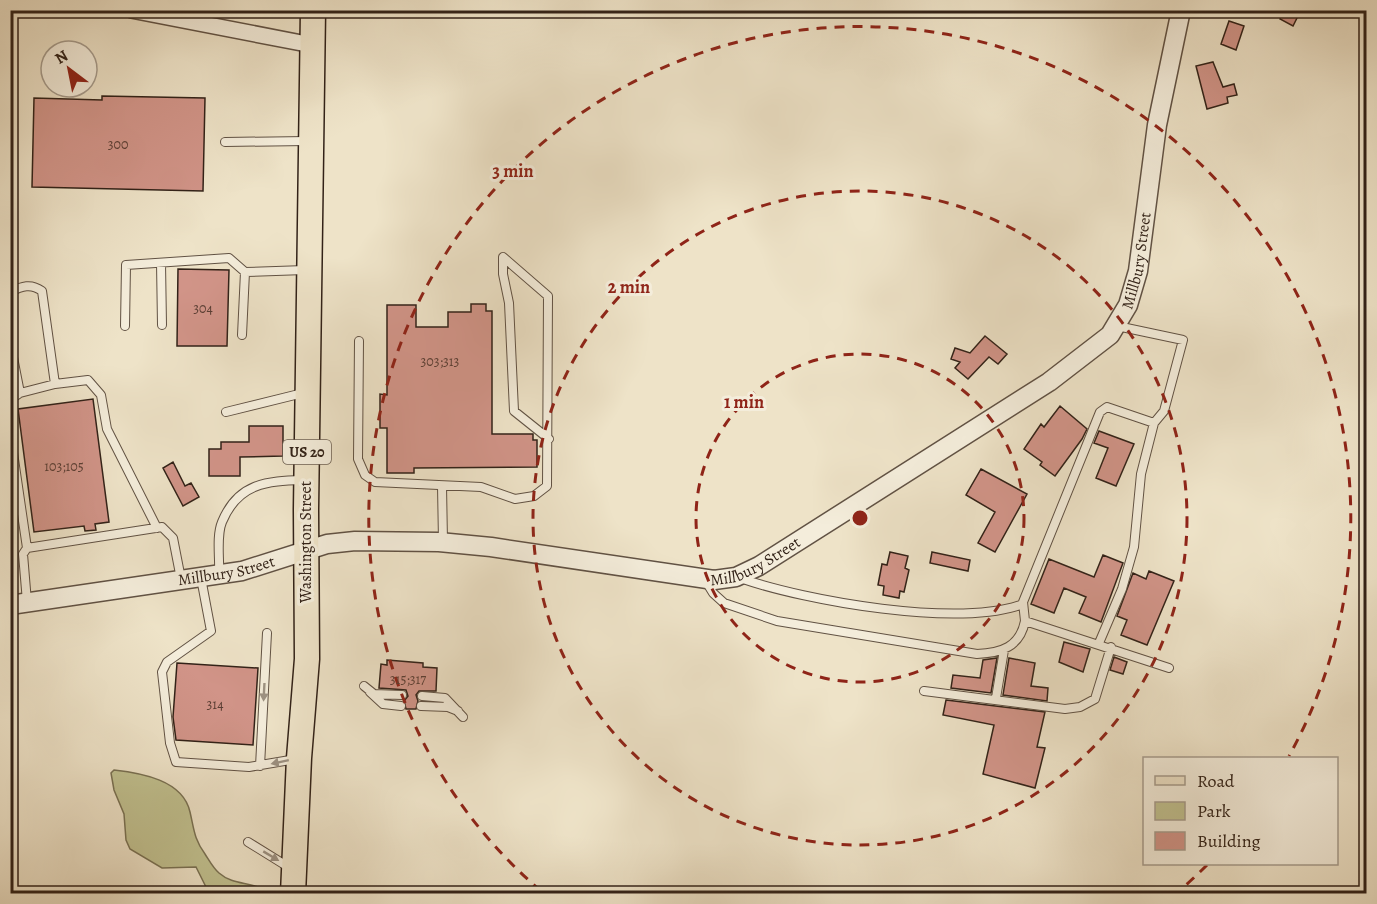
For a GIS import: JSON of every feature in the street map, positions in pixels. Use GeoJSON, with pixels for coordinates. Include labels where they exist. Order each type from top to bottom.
{"type":"FeatureCollection","features":[{"type":"Feature","properties":{"kind":"main road","name":"Washington Street"},"geometry":{"type":"LineString","coordinates":[[294,882],[299,758],[307,659],[306,480],[313,10]]}},
{"type":"Feature","properties":{"kind":"street"},"geometry":{"type":"LineString","coordinates":[[131,10],[312,45]]}},
{"type":"Feature","properties":{"kind":"street","name":"Millbury Street"},"geometry":{"type":"LineString","coordinates":[[19,604],[242,571],[306,550],[340,542],[443,542],[705,579],[724,580],[759,566],[1048,382],[1093,351],[1118,326],[1128,305],[1138,271],[1157,125],[1181,10]]}},
{"type":"Feature","properties":{"kind":"lane"},"geometry":{"type":"LineString","coordinates":[[225,141],[311,141]]}},
{"type":"Feature","properties":{"kind":"lane"},"geometry":{"type":"LineString","coordinates":[[359,341],[358,459],[365,475],[375,482],[481,488],[515,499],[534,496],[547,486],[549,439],[548,296],[503,257],[503,274],[509,303],[514,411],[549,439]]}},
{"type":"Feature","properties":{"kind":"lane"},"geometry":{"type":"LineString","coordinates":[[125,326],[126,265],[229,258],[245,272],[310,270]]}},
{"type":"Feature","properties":{"kind":"lane"},"geometry":{"type":"LineString","coordinates":[[161,263],[162,325]]}},
{"type":"Feature","properties":{"kind":"lane"},"geometry":{"type":"LineString","coordinates":[[242,335],[245,272]]}},
{"type":"Feature","properties":{"kind":"lane"},"geometry":{"type":"LineString","coordinates":[[10,292],[24,286],[35,286],[42,291],[56,384]]}},
{"type":"Feature","properties":{"kind":"lane"},"geometry":{"type":"LineString","coordinates":[[1099,643],[1122,589],[1134,548],[1141,474],[1154,423],[1164,411],[1183,340],[1118,326]]}},
{"type":"Feature","properties":{"kind":"lane"},"geometry":{"type":"LineString","coordinates":[[10,342],[21,393]]}},
{"type":"Feature","properties":{"kind":"lane"},"geometry":{"type":"LineString","coordinates":[[10,400],[21,393],[56,384],[88,380],[101,395],[107,429],[157,528]]}},
{"type":"Feature","properties":{"kind":"lane"},"geometry":{"type":"LineString","coordinates":[[226,412],[308,392]]}},
{"type":"Feature","properties":{"kind":"lane"},"geometry":{"type":"LineString","coordinates":[[705,579],[713,593],[724,603],[788,624],[977,654],[1004,650],[1019,638],[1025,621],[1023,603],[1100,412],[1107,407],[1118,409],[1154,423]]}},
{"type":"Feature","properties":{"kind":"lane"},"geometry":{"type":"LineString","coordinates":[[10,432],[27,548],[23,554],[19,604]]}},
{"type":"Feature","properties":{"kind":"lane"},"geometry":{"type":"LineString","coordinates":[[219,574],[221,523],[239,496],[263,482],[306,480]]}},
{"type":"Feature","properties":{"kind":"lane"},"geometry":{"type":"LineString","coordinates":[[442,486],[443,542]]}},
{"type":"Feature","properties":{"kind":"lane"},"geometry":{"type":"LineString","coordinates":[[27,548],[162,527],[173,538],[181,580]]}},
{"type":"Feature","properties":{"kind":"lane"},"geometry":{"type":"LineString","coordinates":[[201,577],[211,631],[167,662],[162,672],[170,743],[176,762],[261,766],[299,758]]}},
{"type":"Feature","properties":{"kind":"lane"},"geometry":{"type":"LineString","coordinates":[[736,577],[775,590],[892,609],[974,614],[1003,611],[1023,603]]}},
{"type":"Feature","properties":{"kind":"lane"},"geometry":{"type":"LineString","coordinates":[[1025,621],[1099,643],[1169,668]]}},
{"type":"Feature","properties":{"kind":"lane"},"geometry":{"type":"LineString","coordinates":[[261,766],[267,633]]}},
{"type":"Feature","properties":{"kind":"lane"},"geometry":{"type":"LineString","coordinates":[[924,691],[996,698],[1065,709],[1088,705],[1095,699],[1111,647]]}},
{"type":"Feature","properties":{"kind":"lane"},"geometry":{"type":"LineString","coordinates":[[996,698],[1004,650]]}},
{"type":"Feature","properties":{"kind":"lane"},"geometry":{"type":"LineString","coordinates":[[367,689],[401,700],[383,704],[367,689]]}},
{"type":"Feature","properties":{"kind":"lane"},"geometry":{"type":"LineString","coordinates":[[421,701],[445,698],[459,711]]}},
{"type":"Feature","properties":{"kind":"lane"},"geometry":{"type":"LineString","coordinates":[[248,842],[294,882]]}},
{"type":"Feature","properties":{"kind":"green space"},"geometry":{"type":"Polygon","coordinates":[[[114,770],[160,780],[179,792],[186,801],[199,844],[215,869],[231,880],[256,886],[268,893],[209,893],[196,867],[162,868],[130,849],[126,840],[124,814],[114,790],[111,773],[114,770]]]}},
{"type":"Feature","properties":{"kind":"building"},"geometry":{"type":"Polygon","coordinates":[[[1284,10],[1301,10],[1293,26],[1280,19],[1284,10]]]}},
{"type":"Feature","properties":{"kind":"building"},"geometry":{"type":"Polygon","coordinates":[[[1229,21],[1244,26],[1236,50],[1221,44],[1229,21]]]}},
{"type":"Feature","properties":{"kind":"building"},"geometry":{"type":"Polygon","coordinates":[[[1213,62],[1223,87],[1234,84],[1237,95],[1227,97],[1228,103],[1207,109],[1196,66],[1213,62]]]}},
{"type":"Feature","properties":{"kind":"building"},"geometry":{"type":"Polygon","coordinates":[[[102,96],[205,98],[203,191],[32,187],[34,98],[102,100],[102,96]]]}},
{"type":"Feature","properties":{"kind":"building"},"geometry":{"type":"Polygon","coordinates":[[[178,269],[229,270],[227,346],[177,346],[178,269]]]}},
{"type":"Feature","properties":{"kind":"building"},"geometry":{"type":"Polygon","coordinates":[[[471,304],[486,304],[486,311],[492,311],[492,434],[533,434],[533,440],[537,440],[537,467],[414,468],[414,473],[387,473],[387,428],[380,428],[380,394],[387,395],[387,305],[416,305],[416,327],[448,327],[448,312],[471,312],[471,304]]]}},
{"type":"Feature","properties":{"kind":"building"},"geometry":{"type":"Polygon","coordinates":[[[985,336],[1007,354],[998,364],[989,357],[968,379],[955,368],[960,362],[951,359],[955,348],[970,353],[985,336]]]}},
{"type":"Feature","properties":{"kind":"building"},"geometry":{"type":"Polygon","coordinates":[[[93,399],[109,522],[95,524],[96,530],[85,531],[84,526],[34,532],[18,409],[93,399]]]}},
{"type":"Feature","properties":{"kind":"building"},"geometry":{"type":"Polygon","coordinates":[[[1060,406],[1087,429],[1055,476],[1040,465],[1042,462],[1024,449],[1041,424],[1044,427],[1060,406]]]}},
{"type":"Feature","properties":{"kind":"building"},"geometry":{"type":"Polygon","coordinates":[[[249,426],[283,426],[283,456],[240,457],[240,476],[209,476],[209,449],[221,449],[221,442],[249,442],[249,426]]]}},
{"type":"Feature","properties":{"kind":"building"},"geometry":{"type":"Polygon","coordinates":[[[1099,431],[1134,444],[1116,486],[1096,478],[1108,448],[1094,443],[1099,431]]]}},
{"type":"Feature","properties":{"kind":"building"},"geometry":{"type":"Polygon","coordinates":[[[173,462],[185,486],[191,483],[199,497],[183,506],[163,468],[173,462]]]}},
{"type":"Feature","properties":{"kind":"building"},"geometry":{"type":"Polygon","coordinates":[[[981,469],[1027,494],[995,552],[978,543],[995,512],[966,495],[981,469]]]}},
{"type":"Feature","properties":{"kind":"building"},"geometry":{"type":"Polygon","coordinates":[[[890,552],[908,556],[905,568],[909,570],[904,592],[900,591],[899,598],[883,595],[884,586],[878,585],[882,564],[887,565],[890,552]]]}},
{"type":"Feature","properties":{"kind":"building"},"geometry":{"type":"Polygon","coordinates":[[[932,552],[970,560],[968,571],[930,563],[932,552]]]}},
{"type":"Feature","properties":{"kind":"building"},"geometry":{"type":"Polygon","coordinates":[[[1103,555],[1123,563],[1101,622],[1079,613],[1086,597],[1064,588],[1054,613],[1031,604],[1049,559],[1094,577],[1103,555]]]}},
{"type":"Feature","properties":{"kind":"building"},"geometry":{"type":"Polygon","coordinates":[[[1149,571],[1174,581],[1147,645],[1121,635],[1127,620],[1117,616],[1133,573],[1146,579],[1149,571]]]}},
{"type":"Feature","properties":{"kind":"building"},"geometry":{"type":"Polygon","coordinates":[[[1064,642],[1090,649],[1083,672],[1059,662],[1064,642]]]}},
{"type":"Feature","properties":{"kind":"building"},"geometry":{"type":"Polygon","coordinates":[[[1114,657],[1127,662],[1123,674],[1110,670],[1114,657]]]}},
{"type":"Feature","properties":{"kind":"building"},"geometry":{"type":"Polygon","coordinates":[[[997,658],[991,693],[951,688],[953,675],[980,678],[983,660],[997,658]]]}},
{"type":"Feature","properties":{"kind":"building"},"geometry":{"type":"Polygon","coordinates":[[[1009,658],[1035,663],[1031,686],[1048,688],[1047,701],[1003,695],[1009,658]]]}},
{"type":"Feature","properties":{"kind":"building"},"geometry":{"type":"Polygon","coordinates":[[[387,660],[423,663],[423,667],[437,668],[436,691],[419,691],[416,695],[418,701],[416,709],[406,709],[404,701],[408,696],[406,690],[379,688],[381,664],[387,665],[387,660]]]}},
{"type":"Feature","properties":{"kind":"building"},"geometry":{"type":"Polygon","coordinates":[[[177,663],[258,668],[253,745],[176,740],[173,717],[177,663]]]}},
{"type":"Feature","properties":{"kind":"building"},"geometry":{"type":"Polygon","coordinates":[[[946,700],[1045,712],[1037,747],[1045,748],[1035,788],[983,774],[994,725],[943,715],[946,700]]]}}]}
